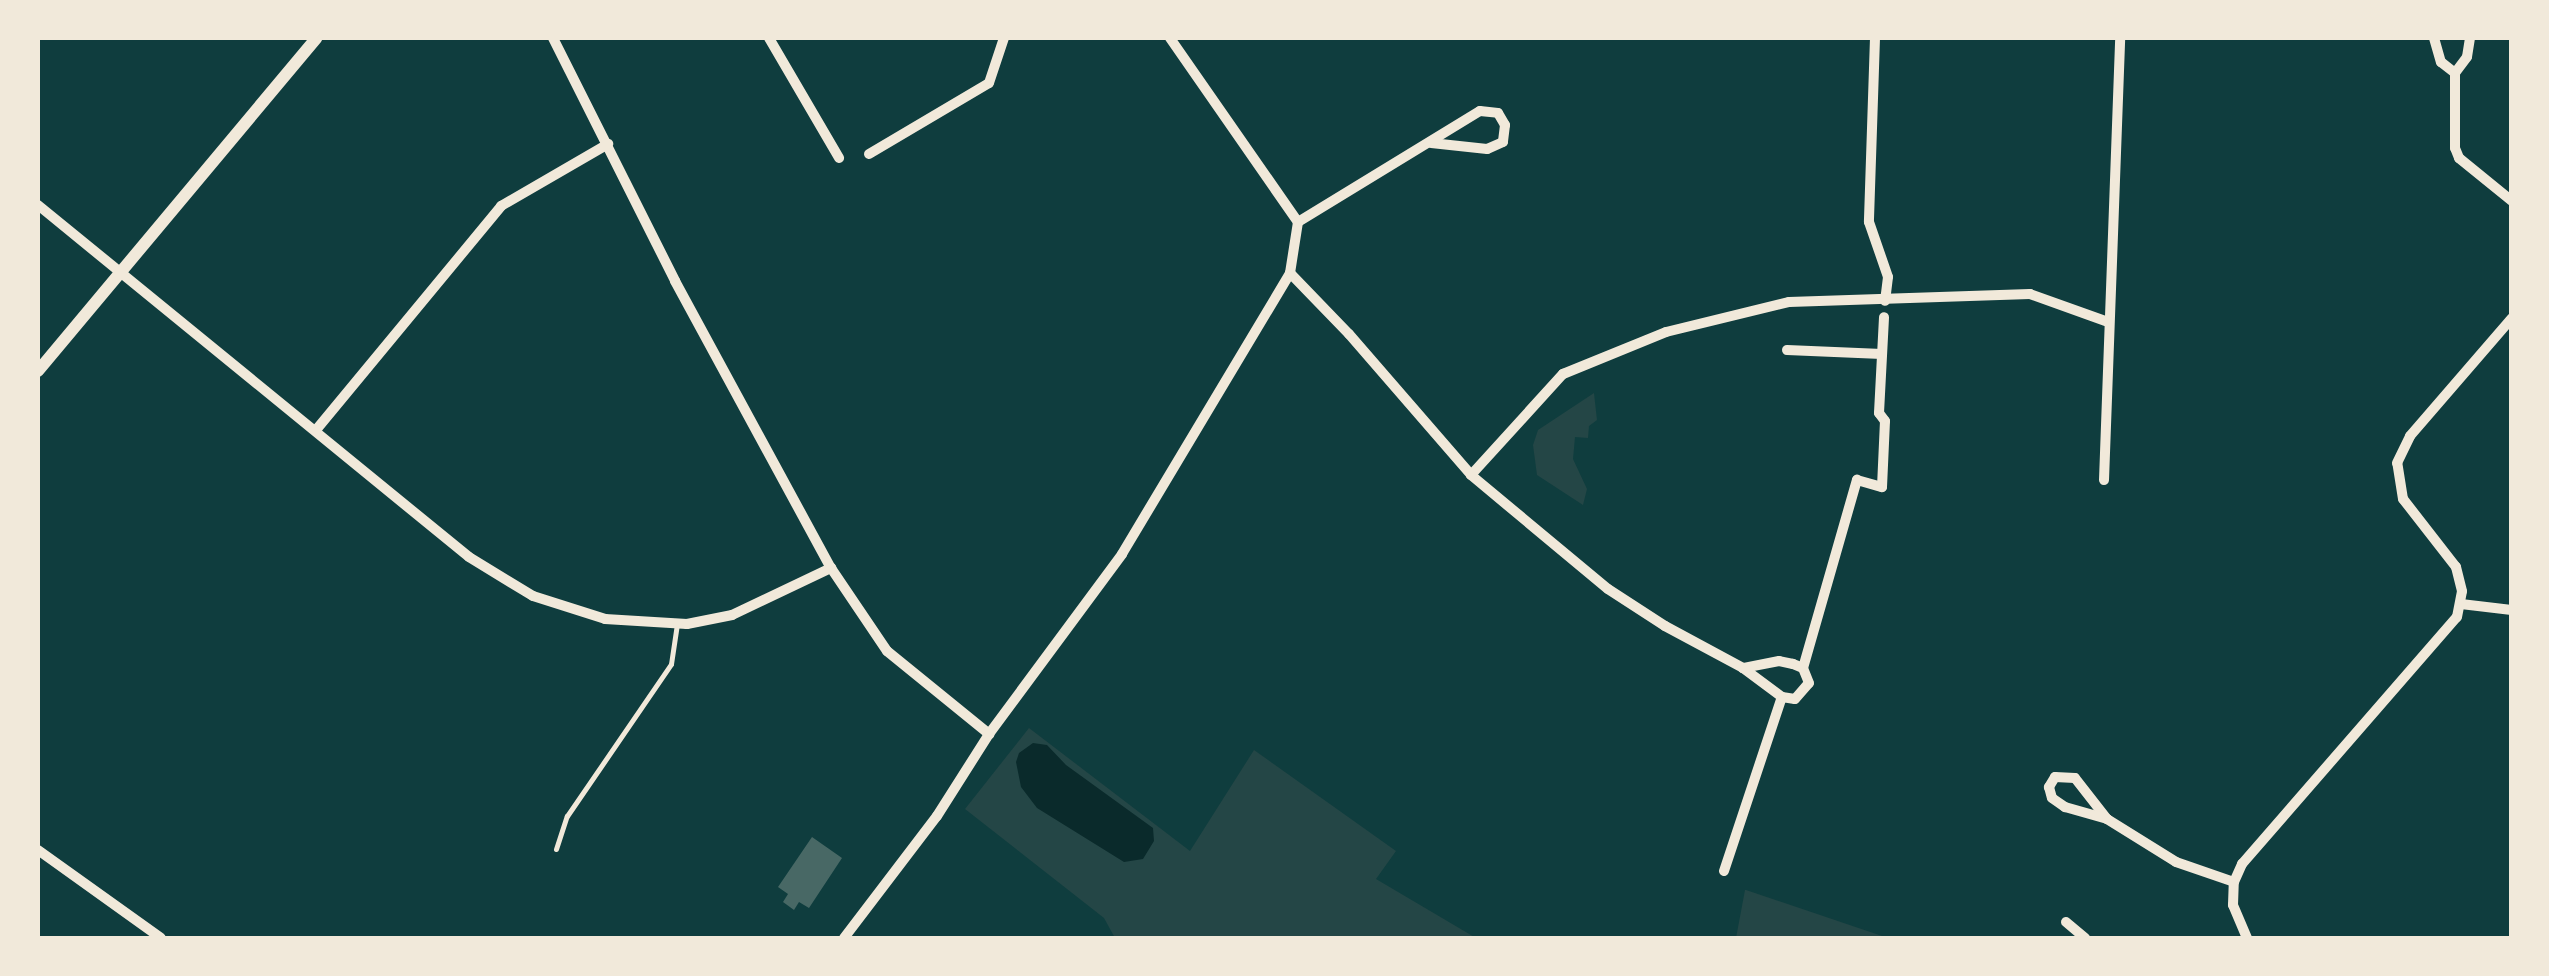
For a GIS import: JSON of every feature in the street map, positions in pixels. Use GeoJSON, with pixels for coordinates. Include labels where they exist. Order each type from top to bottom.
{"type":"FeatureCollection","features":[{"type":"Feature","properties":{"kind":"street"},"geometry":{"type":"LineString","coordinates":[[38,371],[118,270],[316,38]]}},
{"type":"Feature","properties":{"kind":"street"},"geometry":{"type":"LineString","coordinates":[[553,38],[675,281],[831,568],[887,650],[989,734]]}},
{"type":"Feature","properties":{"kind":"street"},"geometry":{"type":"LineString","coordinates":[[768,38],[839,158]]}},
{"type":"Feature","properties":{"kind":"street"},"geometry":{"type":"LineString","coordinates":[[869,154],[989,83],[1004,38]]}},
{"type":"Feature","properties":{"kind":"street"},"geometry":{"type":"LineString","coordinates":[[844,938],[937,816],[989,734],[1122,554],[1290,273],[1298,222],[1170,38]]}},
{"type":"Feature","properties":{"kind":"street"},"geometry":{"type":"LineString","coordinates":[[1875,38],[1869,222],[1888,277],[1884,301]]}},
{"type":"Feature","properties":{"kind":"street"},"geometry":{"type":"LineString","coordinates":[[2104,480],[2120,38]]}},
{"type":"Feature","properties":{"kind":"street"},"geometry":{"type":"LineString","coordinates":[[2434,38],[2441,62],[2455,73]]}},
{"type":"Feature","properties":{"kind":"street"},"geometry":{"type":"LineString","coordinates":[[2470,38],[2467,57],[2455,73],[2456,153],[2512,201]]}},
{"type":"Feature","properties":{"kind":"street"},"geometry":{"type":"LineString","coordinates":[[1298,222],[1480,111],[1494,111],[1505,124],[1503,142],[1487,149],[1430,143]]}},
{"type":"Feature","properties":{"kind":"street"},"geometry":{"type":"LineString","coordinates":[[316,430],[501,206],[608,144]]}},
{"type":"Feature","properties":{"kind":"street"},"geometry":{"type":"LineString","coordinates":[[38,205],[468,556],[515,588],[604,619],[677,624],[732,615],[831,568]]}},
{"type":"Feature","properties":{"kind":"street"},"geometry":{"type":"LineString","coordinates":[[1290,273],[1349,334],[1471,476],[1608,588],[1743,668],[1782,697],[1795,699],[1809,683],[1803,668],[1858,480],[1882,486],[1884,317]]}},
{"type":"Feature","properties":{"kind":"street"},"geometry":{"type":"LineString","coordinates":[[1471,476],[1563,374],[1666,332],[1789,302],[2030,294],[2108,322]]}},
{"type":"Feature","properties":{"kind":"street"},"geometry":{"type":"LineString","coordinates":[[2247,938],[2234,912],[2234,882],[2252,851],[2446,635],[2461,604],[2456,567],[2403,498],[2397,463],[2404,444],[2434,406],[2512,318]]}},
{"type":"Feature","properties":{"kind":"street"},"geometry":{"type":"LineString","coordinates":[[1788,350],[1882,354]]}},
{"type":"Feature","properties":{"kind":"street"},"geometry":{"type":"LineString","coordinates":[[2461,604],[2512,610]]}},
{"type":"Feature","properties":{"kind":"street"},"geometry":{"type":"LineString","coordinates":[[1743,668],[1779,661],[1803,668]]}},
{"type":"Feature","properties":{"kind":"street"},"geometry":{"type":"LineString","coordinates":[[1724,870],[1782,697]]}},
{"type":"Feature","properties":{"kind":"street"},"geometry":{"type":"LineString","coordinates":[[2108,819],[2075,778],[2055,777],[2049,787],[2052,798],[2065,807],[2108,819],[2176,862],[2234,882]]}},
{"type":"Feature","properties":{"kind":"street"},"geometry":{"type":"LineString","coordinates":[[38,850],[161,938]]}},
{"type":"Feature","properties":{"kind":"street"},"geometry":{"type":"LineString","coordinates":[[2066,922],[2085,938]]}},
{"type":"Feature","properties":{"kind":"lane"},"geometry":{"type":"LineString","coordinates":[[556,849],[567,816],[671,664],[677,624]]}},
{"type":"Feature","properties":{"kind":"shaded area"},"geometry":{"type":"Polygon","coordinates":[[[1594,393],[1597,420],[1589,426],[1588,438],[1575,437],[1573,459],[1587,489],[1583,505],[1537,475],[1533,445],[1538,430],[1594,393]]]}},
{"type":"Feature","properties":{"kind":"shaded area"},"geometry":{"type":"Polygon","coordinates":[[[1029,728],[1190,851],[1254,750],[1396,851],[1376,879],[1476,938],[1115,938],[1104,918],[965,809],[1029,728]]]}},
{"type":"Feature","properties":{"kind":"shaded area"},"geometry":{"type":"Polygon","coordinates":[[[1033,743],[1047,745],[1066,765],[1153,828],[1154,841],[1143,859],[1124,862],[1037,808],[1021,787],[1016,762],[1019,753],[1033,743]]]}},
{"type":"Feature","properties":{"kind":"shaded area"},"geometry":{"type":"Polygon","coordinates":[[[1746,890],[1888,938],[1736,938],[1746,890]]]}},
{"type":"Feature","properties":{"kind":"building"},"geometry":{"type":"Polygon","coordinates":[[[812,837],[842,858],[809,908],[799,902],[794,910],[783,902],[788,894],[778,887],[812,837]]]}}]}
